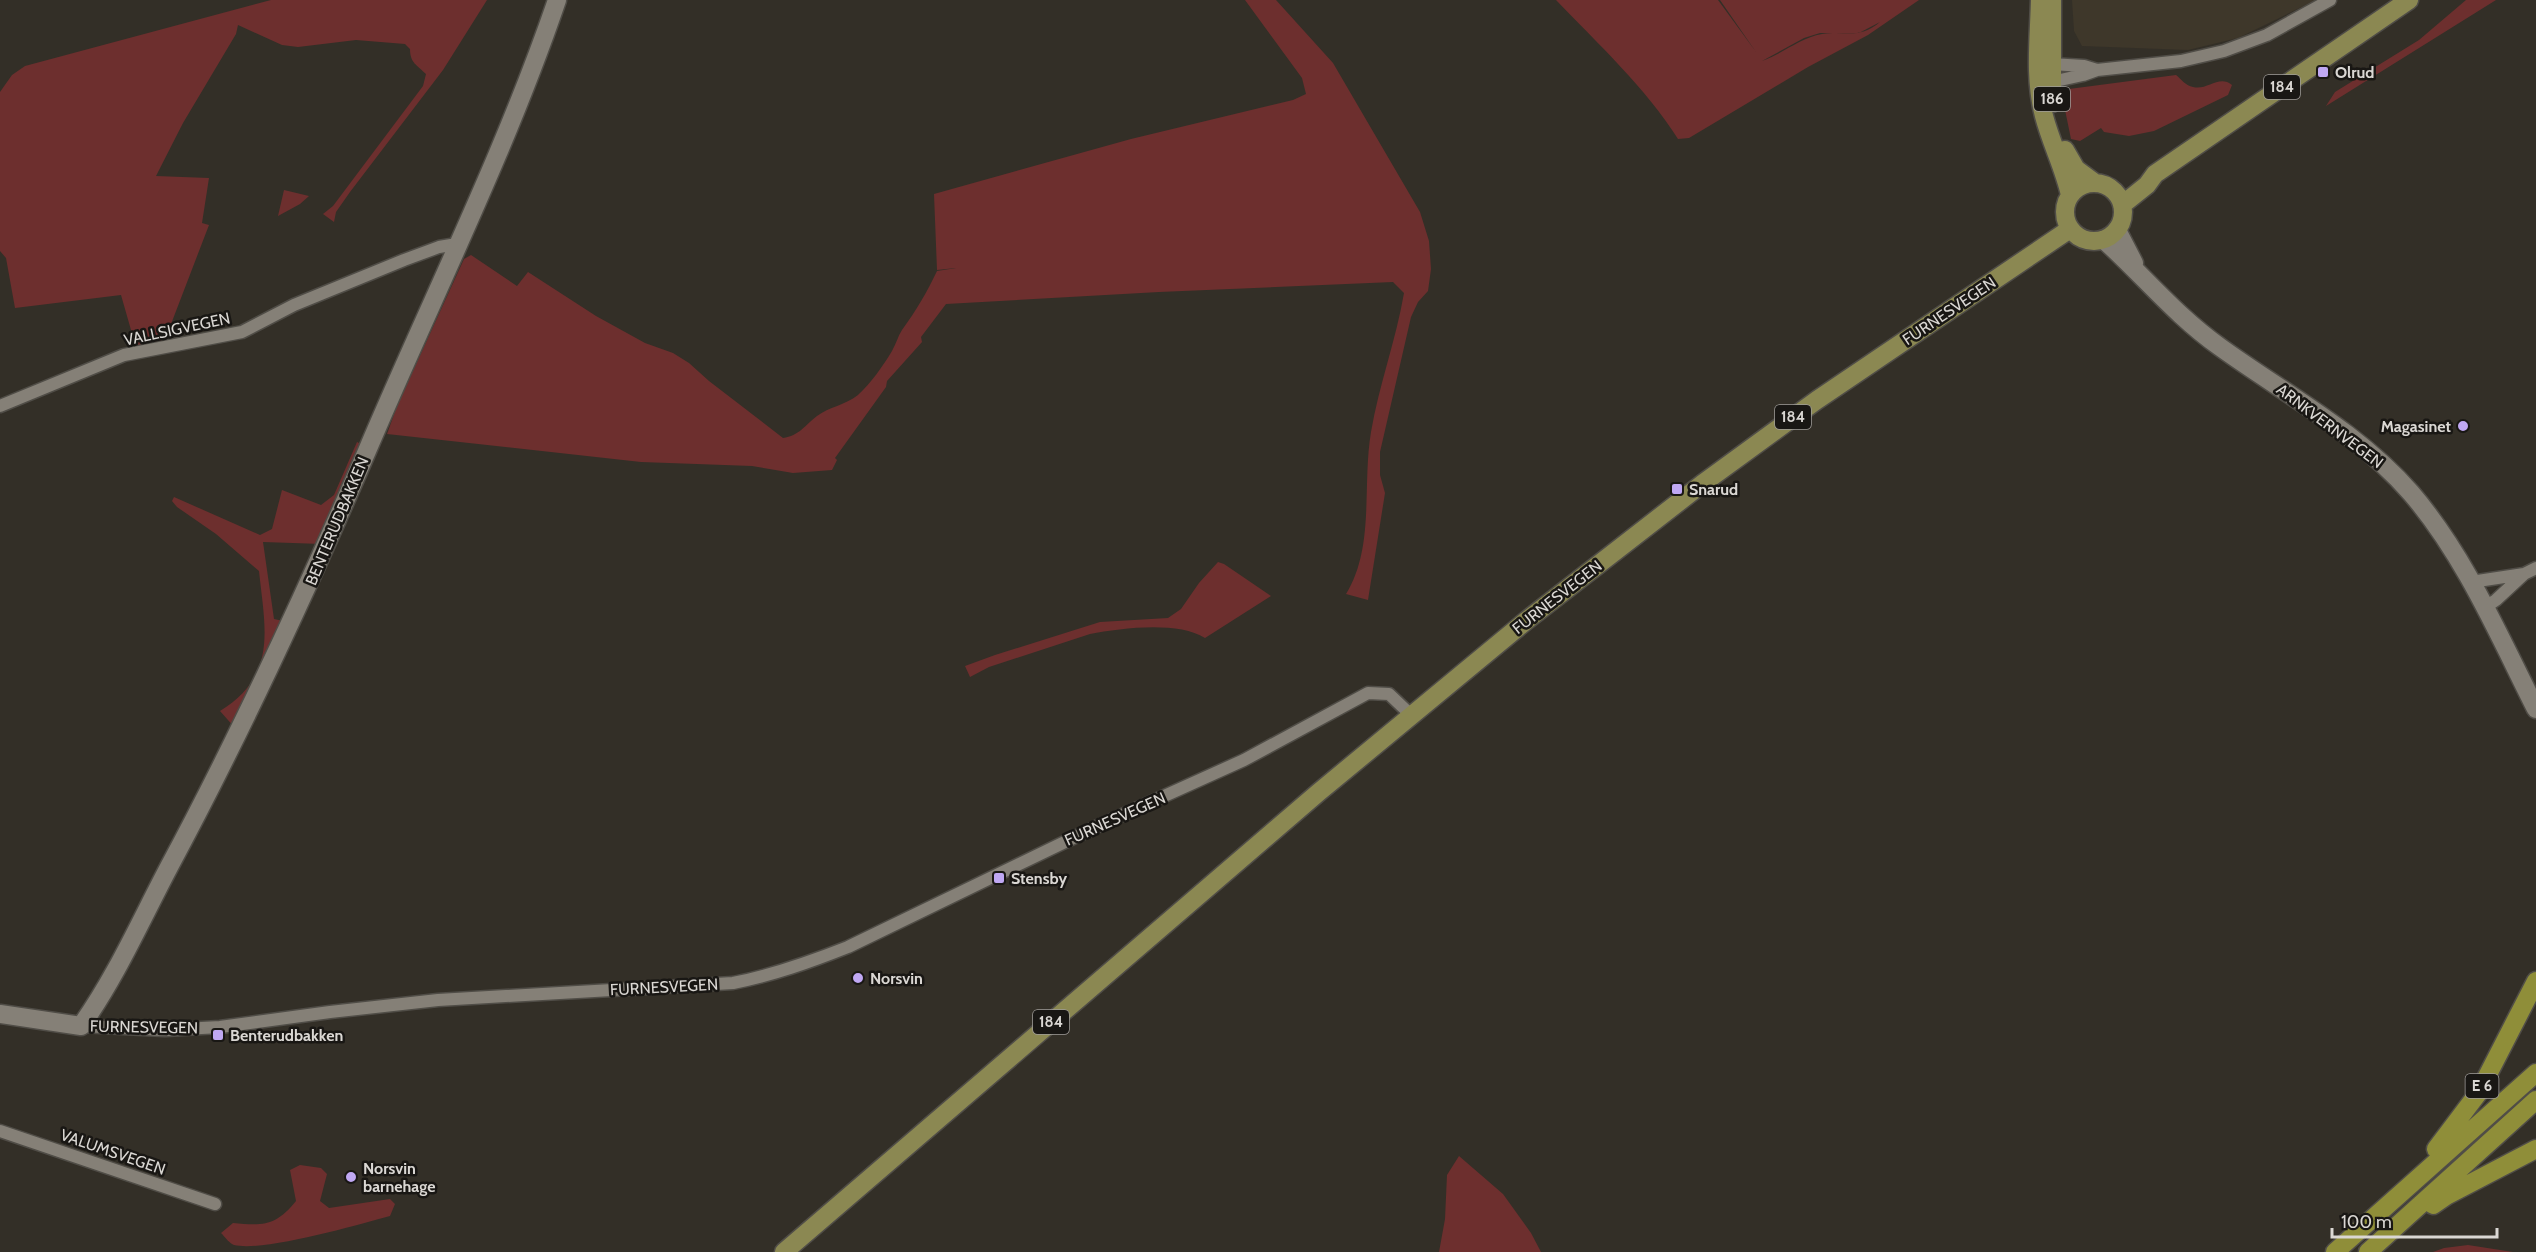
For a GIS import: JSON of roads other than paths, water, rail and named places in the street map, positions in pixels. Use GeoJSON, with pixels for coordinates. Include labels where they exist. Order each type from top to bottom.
{"type":"FeatureCollection","features":[{"type":"Feature","properties":{"kind":"highway","name":"E 6"},"geometry":{"type":"LineString","coordinates":[[2413,1181],[2430,1155],[2479,1092],[2536,981]]}},
{"type":"Feature","properties":{"kind":"highway","name":"E 6"},"geometry":{"type":"LineString","coordinates":[[2335,1252],[2536,1073]]}},
{"type":"Feature","properties":{"kind":"highway"},"geometry":{"type":"LineString","coordinates":[[2368,1252],[2536,1100]]}},
{"type":"Feature","properties":{"kind":"highway"},"geometry":{"type":"LineString","coordinates":[[2407,1218],[2536,1149]]}},
{"type":"Feature","properties":{"kind":"main road","name":"BENTERUDBAKKEN"},"geometry":{"type":"LineString","coordinates":[[81,1026],[115,970],[222,768],[270,671],[401,372],[459,248],[522,95],[557,0]]}},
{"type":"Feature","properties":{"kind":"main road","name":"186"},"geometry":{"type":"LineString","coordinates":[[2040,0],[2038,74],[2040,94],[2048,132],[2070,195]]}},
{"type":"Feature","properties":{"kind":"main road","name":"186"},"geometry":{"type":"LineString","coordinates":[[2052,0],[2051,73],[2054,117],[2063,147],[2076,170],[2095,183]]}},
{"type":"Feature","properties":{"kind":"main road","name":"184"},"geometry":{"type":"LineString","coordinates":[[2118,198],[2409,0]]}},
{"type":"Feature","properties":{"kind":"main road"},"geometry":{"type":"LineString","coordinates":[[2095,183],[2118,198],[2122,218],[2110,235],[2085,240],[2070,229],[2066,223],[2065,209],[2070,195],[2081,186],[2095,183]]}},
{"type":"Feature","properties":{"kind":"main road","name":"FURNESVEGEN"},"geometry":{"type":"LineString","coordinates":[[1410,714],[1702,484],[1817,400],[2070,229]]}},
{"type":"Feature","properties":{"kind":"main road","name":"ARNKVERNVEGEN"},"geometry":{"type":"LineString","coordinates":[[2110,235],[2165,302],[2200,332],[2346,433],[2395,475],[2429,516],[2471,582],[2536,709]]}},
{"type":"Feature","properties":{"kind":"main road","name":"184"},"geometry":{"type":"LineString","coordinates":[[784,1252],[1410,714]]}},
{"type":"Feature","properties":{"kind":"main road","name":"FURNESVEGEN"},"geometry":{"type":"LineString","coordinates":[[0,1014],[81,1026]]}},
{"type":"Feature","properties":{"kind":"street"},"geometry":{"type":"LineString","coordinates":[[2051,73],[2083,75],[2097,70],[2181,61],[2224,51],[2267,35],[2330,0]]}},
{"type":"Feature","properties":{"kind":"street"},"geometry":{"type":"LineString","coordinates":[[2051,73],[2084,66],[2097,70]]}},
{"type":"Feature","properties":{"kind":"street","name":"VALLSIGVEGEN"},"geometry":{"type":"LineString","coordinates":[[0,406],[124,356],[242,332],[294,305],[404,260],[439,247],[451,245],[459,248]]}},
{"type":"Feature","properties":{"kind":"street"},"geometry":{"type":"LineString","coordinates":[[2471,582],[2530,571]]}},
{"type":"Feature","properties":{"kind":"street"},"geometry":{"type":"LineString","coordinates":[[2484,608],[2530,571]]}},
{"type":"Feature","properties":{"kind":"street","name":"FURNESVEGEN"},"geometry":{"type":"LineString","coordinates":[[81,1026],[165,1030],[220,1027],[438,1000],[734,983],[763,977],[812,962],[848,947],[1100,825],[1244,760],[1368,693],[1389,694],[1410,714]]}},
{"type":"Feature","properties":{"kind":"street","name":"VALUMSVEGEN"},"geometry":{"type":"LineString","coordinates":[[0,1131],[215,1204]]}},
{"type":"Feature","properties":{"kind":"place","name":"Olrud"},"geometry":{"type":"Point","coordinates":[2323,72]}},
{"type":"Feature","properties":{"kind":"place","name":"Magasinet"},"geometry":{"type":"Point","coordinates":[2463,426]}},
{"type":"Feature","properties":{"kind":"place","name":"Snarud"},"geometry":{"type":"Point","coordinates":[1677,489]}},
{"type":"Feature","properties":{"kind":"place","name":"Stensby"},"geometry":{"type":"Point","coordinates":[999,878]}},
{"type":"Feature","properties":{"kind":"place","name":"Norsvin"},"geometry":{"type":"Point","coordinates":[858,978]}},
{"type":"Feature","properties":{"kind":"place","name":"Benterudbakken"},"geometry":{"type":"Point","coordinates":[218,1035]}},
{"type":"Feature","properties":{"kind":"place","name":"Norsvin barnehage"},"geometry":{"type":"Point","coordinates":[351,1177]}}]}
